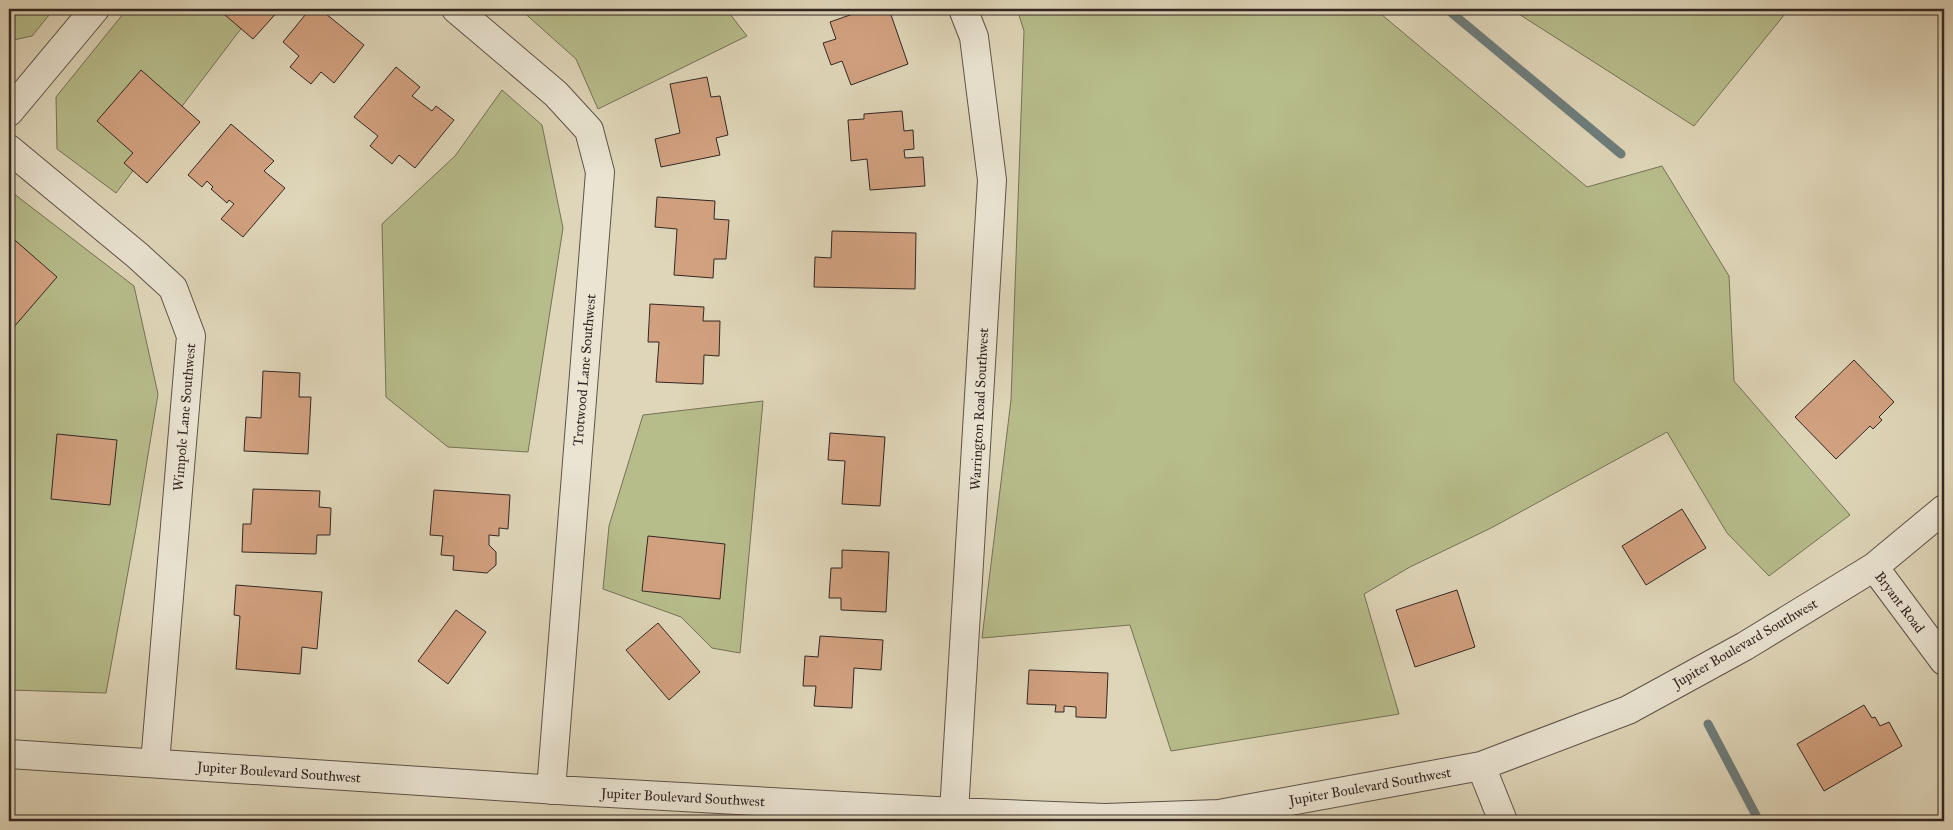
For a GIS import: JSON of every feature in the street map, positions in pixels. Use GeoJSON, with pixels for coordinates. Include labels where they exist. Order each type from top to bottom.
{"type":"FeatureCollection","features":[{"type":"Feature","properties":{"kind":"street"},"geometry":{"type":"LineString","coordinates":[[9,112],[95,9]]}},
{"type":"Feature","properties":{"kind":"street","name":"Trotwood Lane Southwest"},"geometry":{"type":"LineString","coordinates":[[456,9],[556,94],[589,130],[600,172],[552,790]]}},
{"type":"Feature","properties":{"kind":"street","name":"Warrington Road Southwest"},"geometry":{"type":"LineString","coordinates":[[954,812],[992,180],[974,37],[963,9]]}},
{"type":"Feature","properties":{"kind":"street","name":"Wimpole Lane Southwest"},"geometry":{"type":"LineString","coordinates":[[9,149],[137,255],[173,288],[191,336],[155,763]]}},
{"type":"Feature","properties":{"kind":"street","name":"Jupiter Boulevard Southwest"},"geometry":{"type":"LineString","coordinates":[[9,754],[552,790],[954,812],[1105,818],[1219,814],[1481,766],[1628,710],[1746,646],[1874,567],[1944,508]]}},
{"type":"Feature","properties":{"kind":"street","name":"Bryant Road"},"geometry":{"type":"LineString","coordinates":[[1874,567],[1944,662]]}},
{"type":"Feature","properties":{"kind":"street"},"geometry":{"type":"LineString","coordinates":[[1481,766],[1502,821]]}},
{"type":"Feature","properties":{"kind":"green space"},"geometry":{"type":"Polygon","coordinates":[[[9,9],[54,9],[32,36],[9,41],[9,9]]]}},
{"type":"Feature","properties":{"kind":"green space"},"geometry":{"type":"Polygon","coordinates":[[[127,9],[256,9],[116,193],[57,149],[56,97],[127,9]]]}},
{"type":"Feature","properties":{"kind":"green space"},"geometry":{"type":"Polygon","coordinates":[[[520,9],[726,9],[747,36],[598,109],[576,59],[520,9]]]}},
{"type":"Feature","properties":{"kind":"green space"},"geometry":{"type":"Polygon","coordinates":[[[1017,9],[1375,9],[1587,187],[1662,166],[1729,276],[1734,381],[1850,515],[1769,576],[1727,533],[1667,432],[1491,528],[1410,567],[1364,594],[1399,714],[1171,751],[1130,625],[982,638],[1011,400],[1024,31],[1017,9]]]}},
{"type":"Feature","properties":{"kind":"green space"},"geometry":{"type":"Polygon","coordinates":[[[1511,9],[1789,9],[1694,126],[1511,9]]]}},
{"type":"Feature","properties":{"kind":"green space"},"geometry":{"type":"Polygon","coordinates":[[[502,90],[542,125],[563,228],[528,452],[448,447],[386,397],[382,224],[455,156],[502,90]]]}},
{"type":"Feature","properties":{"kind":"green space"},"geometry":{"type":"Polygon","coordinates":[[[9,190],[134,286],[158,394],[106,693],[9,690],[9,190]]]}},
{"type":"Feature","properties":{"kind":"green space"},"geometry":{"type":"Polygon","coordinates":[[[763,401],[740,653],[712,648],[681,617],[603,589],[609,526],[643,415],[763,401]]]}},
{"type":"Feature","properties":{"kind":"building"},"geometry":{"type":"Polygon","coordinates":[[[218,9],[280,9],[253,39],[218,9]]]}},
{"type":"Feature","properties":{"kind":"building"},"geometry":{"type":"Polygon","coordinates":[[[310,9],[320,9],[364,45],[334,83],[321,72],[311,84],[290,67],[299,56],[283,42],[310,9]]]}},
{"type":"Feature","properties":{"kind":"building"},"geometry":{"type":"Polygon","coordinates":[[[867,9],[889,9],[908,64],[851,85],[842,61],[831,65],[823,43],[836,39],[830,22],[867,9]]]}},
{"type":"Feature","properties":{"kind":"building"},"geometry":{"type":"Polygon","coordinates":[[[396,67],[420,87],[412,96],[432,111],[436,106],[454,120],[415,168],[399,155],[392,164],[370,146],[378,136],[354,117],[396,67]]]}},
{"type":"Feature","properties":{"kind":"building"},"geometry":{"type":"Polygon","coordinates":[[[141,70],[200,122],[147,183],[124,163],[133,153],[97,121],[141,70]]]}},
{"type":"Feature","properties":{"kind":"building"},"geometry":{"type":"Polygon","coordinates":[[[707,77],[711,97],[720,96],[728,135],[716,138],[720,155],[661,167],[655,139],[680,133],[670,84],[707,77]]]}},
{"type":"Feature","properties":{"kind":"building"},"geometry":{"type":"Polygon","coordinates":[[[902,111],[904,131],[913,130],[914,149],[904,150],[905,158],[923,157],[925,186],[870,190],[867,159],[851,161],[848,120],[864,119],[864,114],[902,111]]]}},
{"type":"Feature","properties":{"kind":"building"},"geometry":{"type":"Polygon","coordinates":[[[231,124],[274,161],[264,171],[285,188],[243,237],[221,219],[234,204],[229,200],[227,203],[211,189],[213,187],[207,181],[202,187],[188,175],[231,124]]]}},
{"type":"Feature","properties":{"kind":"building"},"geometry":{"type":"Polygon","coordinates":[[[657,197],[715,201],[714,219],[729,220],[726,259],[714,259],[713,278],[674,275],[677,229],[655,227],[657,197]]]}},
{"type":"Feature","properties":{"kind":"building"},"geometry":{"type":"Polygon","coordinates":[[[832,231],[916,233],[915,289],[814,287],[815,257],[831,258],[832,231]]]}},
{"type":"Feature","properties":{"kind":"building"},"geometry":{"type":"Polygon","coordinates":[[[9,235],[57,277],[13,328],[9,325],[9,235]]]}},
{"type":"Feature","properties":{"kind":"building"},"geometry":{"type":"Polygon","coordinates":[[[650,304],[704,307],[703,321],[720,321],[719,356],[704,355],[703,384],[656,382],[659,342],[648,342],[650,304]]]}},
{"type":"Feature","properties":{"kind":"building"},"geometry":{"type":"Polygon","coordinates":[[[1854,360],[1894,402],[1879,417],[1882,420],[1873,429],[1870,426],[1836,459],[1795,417],[1854,360]]]}},
{"type":"Feature","properties":{"kind":"building"},"geometry":{"type":"Polygon","coordinates":[[[263,371],[300,373],[299,397],[311,397],[308,454],[244,451],[246,417],[261,418],[263,371]]]}},
{"type":"Feature","properties":{"kind":"building"},"geometry":{"type":"Polygon","coordinates":[[[830,433],[885,437],[880,506],[842,504],[845,461],[828,460],[830,433]]]}},
{"type":"Feature","properties":{"kind":"building"},"geometry":{"type":"Polygon","coordinates":[[[57,434],[117,440],[110,505],[51,499],[57,434]]]}},
{"type":"Feature","properties":{"kind":"building"},"geometry":{"type":"Polygon","coordinates":[[[253,489],[320,491],[319,507],[331,508],[330,535],[317,535],[316,554],[242,552],[243,524],[251,524],[253,489]]]}},
{"type":"Feature","properties":{"kind":"building"},"geometry":{"type":"Polygon","coordinates":[[[434,490],[510,495],[508,529],[499,528],[499,536],[489,535],[489,545],[496,552],[496,565],[487,573],[453,570],[454,556],[441,555],[443,536],[430,535],[434,490]]]}},
{"type":"Feature","properties":{"kind":"building"},"geometry":{"type":"Polygon","coordinates":[[[1682,509],[1706,548],[1646,585],[1622,546],[1682,509]]]}},
{"type":"Feature","properties":{"kind":"building"},"geometry":{"type":"Polygon","coordinates":[[[648,536],[725,544],[720,599],[642,591],[648,536]]]}},
{"type":"Feature","properties":{"kind":"building"},"geometry":{"type":"Polygon","coordinates":[[[842,550],[889,552],[886,612],[841,610],[841,598],[829,598],[831,568],[842,568],[842,550]]]}},
{"type":"Feature","properties":{"kind":"building"},"geometry":{"type":"Polygon","coordinates":[[[236,585],[322,592],[317,649],[302,647],[300,674],[236,669],[240,616],[234,615],[236,585]]]}},
{"type":"Feature","properties":{"kind":"building"},"geometry":{"type":"Polygon","coordinates":[[[1457,590],[1475,647],[1415,667],[1396,610],[1457,590]]]}},
{"type":"Feature","properties":{"kind":"building"},"geometry":{"type":"Polygon","coordinates":[[[456,610],[486,632],[448,684],[418,661],[456,610]]]}},
{"type":"Feature","properties":{"kind":"building"},"geometry":{"type":"Polygon","coordinates":[[[658,623],[700,672],[669,700],[626,650],[658,623]]]}},
{"type":"Feature","properties":{"kind":"building"},"geometry":{"type":"Polygon","coordinates":[[[820,636],[883,640],[881,670],[854,668],[852,708],[814,706],[816,686],[803,686],[805,656],[818,657],[820,636]]]}},
{"type":"Feature","properties":{"kind":"building"},"geometry":{"type":"Polygon","coordinates":[[[1029,670],[1108,673],[1106,718],[1076,717],[1076,707],[1064,706],[1064,712],[1055,712],[1056,705],[1027,704],[1029,670]]]}},
{"type":"Feature","properties":{"kind":"building"},"geometry":{"type":"Polygon","coordinates":[[[1864,705],[1872,718],[1875,717],[1880,726],[1889,722],[1902,746],[1824,791],[1797,744],[1864,705]]]}},
{"type":"Feature","properties":{"kind":"waterway"},"geometry":{"type":"LineString","coordinates":[[1447,9],[1621,154]]}},
{"type":"Feature","properties":{"kind":"waterway"},"geometry":{"type":"LineString","coordinates":[[1708,724],[1759,821]]}}]}
